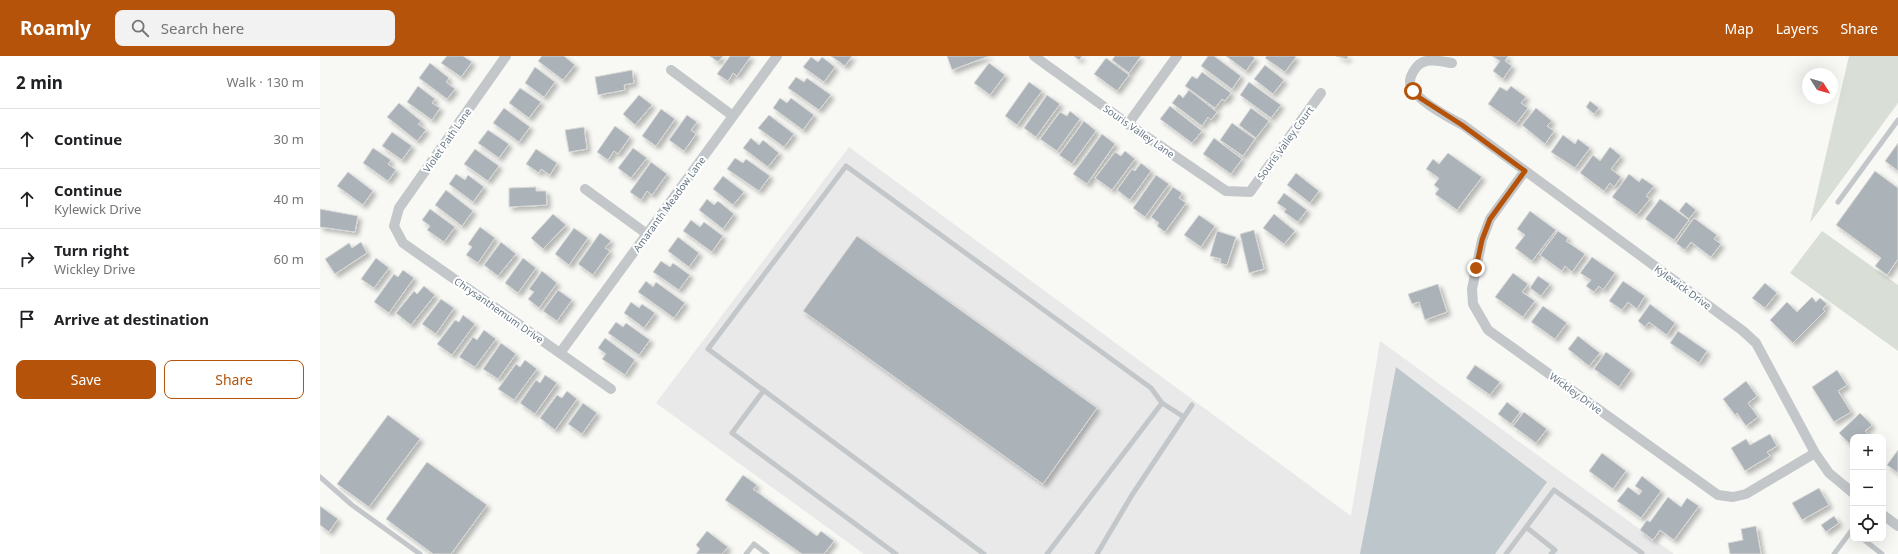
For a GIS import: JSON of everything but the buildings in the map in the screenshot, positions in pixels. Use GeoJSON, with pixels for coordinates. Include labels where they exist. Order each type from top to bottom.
{"type":"FeatureCollection","features":[{"type":"Feature","properties":{"kind":"street","name":"Violet Path Lane"},"geometry":{"type":"LineString","coordinates":[[394,226],[399,208],[506,56]]}},
{"type":"Feature","properties":{"kind":"street","name":"Amaranth Meadow Lane"},"geometry":{"type":"LineString","coordinates":[[560,353],[777,56]]}},
{"type":"Feature","properties":{"kind":"street","name":"Souris Valley Lane"},"geometry":{"type":"LineString","coordinates":[[1034,56],[1128,124],[1226,191],[1250,192]]}},
{"type":"Feature","properties":{"kind":"street"},"geometry":{"type":"LineString","coordinates":[[1128,124],[1176,56]]}},
{"type":"Feature","properties":{"kind":"street","name":"Kylewick Drive"},"geometry":{"type":"LineString","coordinates":[[1452,63],[1434,60],[1421,62],[1410,81],[1413,91],[1420,98],[1462,125],[1743,331],[1756,343],[1815,453],[1829,473],[1850,490]]}},
{"type":"Feature","properties":{"kind":"street"},"geometry":{"type":"LineString","coordinates":[[671,70],[733,116]]}},
{"type":"Feature","properties":{"kind":"street","name":"Souris Valley Court"},"geometry":{"type":"LineString","coordinates":[[1250,192],[1320,93]]}},
{"type":"Feature","properties":{"kind":"street","name":"Wickley Drive"},"geometry":{"type":"LineString","coordinates":[[1525,171],[1490,219],[1482,240],[1472,289],[1473,304],[1488,330],[1718,495],[1733,498],[1746,494],[1815,453]]}},
{"type":"Feature","properties":{"kind":"street"},"geometry":{"type":"LineString","coordinates":[[585,189],[647,234]]}},
{"type":"Feature","properties":{"kind":"street","name":"Chrysanthemum Drive"},"geometry":{"type":"LineString","coordinates":[[394,226],[403,243],[610,389]]}},
{"type":"Feature","properties":{"kind":"street"},"geometry":{"type":"LineString","coordinates":[[1886,517],[1898,526]]}},
{"type":"Feature","properties":{"kind":"lane"},"geometry":{"type":"LineString","coordinates":[[1838,202],[1898,120]]}},
{"type":"Feature","properties":{"kind":"lane"},"geometry":{"type":"LineString","coordinates":[[984,554],[708,349],[846,166],[1151,388],[1162,403],[1184,417]]}},
{"type":"Feature","properties":{"kind":"lane"},"geometry":{"type":"LineString","coordinates":[[764,390],[732,433],[896,554]]}},
{"type":"Feature","properties":{"kind":"lane"},"geometry":{"type":"LineString","coordinates":[[1047,554],[1162,403]]}},
{"type":"Feature","properties":{"kind":"lane"},"geometry":{"type":"LineString","coordinates":[[1097,554],[1132,495],[1192,405]]}},
{"type":"Feature","properties":{"kind":"lane"},"geometry":{"type":"LineString","coordinates":[[320,477],[352,505],[420,554]]}},
{"type":"Feature","properties":{"kind":"lane"},"geometry":{"type":"LineString","coordinates":[[1506,554],[1554,490],[1643,554]]}},
{"type":"Feature","properties":{"kind":"lane"},"geometry":{"type":"LineString","coordinates":[[1526,528],[1555,550],[1552,554]]}},
{"type":"Feature","properties":{"kind":"lane"},"geometry":{"type":"LineString","coordinates":[[1834,554],[1850,533]]}},
{"type":"Feature","properties":{"kind":"lane"},"geometry":{"type":"LineString","coordinates":[[1867,542],[1882,554]]}},
{"type":"Feature","properties":{"kind":"lane"},"geometry":{"type":"LineString","coordinates":[[746,554],[754,544],[767,554]]}},
{"type":"Feature","properties":{"kind":"shaded area"},"geometry":{"type":"Polygon","coordinates":[[[1849,56],[1898,56],[1898,103],[1810,223],[1838,104],[1849,56]]]}},
{"type":"Feature","properties":{"kind":"shaded area"},"geometry":{"type":"Polygon","coordinates":[[[849,147],[1351,516],[1380,341],[1674,554],[864,554],[656,403],[849,147]]]}},
{"type":"Feature","properties":{"kind":"shaded area"},"geometry":{"type":"Polygon","coordinates":[[[1822,231],[1898,285],[1898,351],[1790,273],[1822,231]]]}},
{"type":"Feature","properties":{"kind":"shaded area"},"geometry":{"type":"Polygon","coordinates":[[[1396,367],[1547,482],[1495,554],[1360,554],[1396,367]]]}},
{"type":"Feature","properties":{"kind":"route"},"geometry":{"type":"LineString","coordinates":[[1413,91],[1420,98],[1462,125],[1525,171],[1503,199],[1490,219],[1482,240],[1476,268]]}}]}
